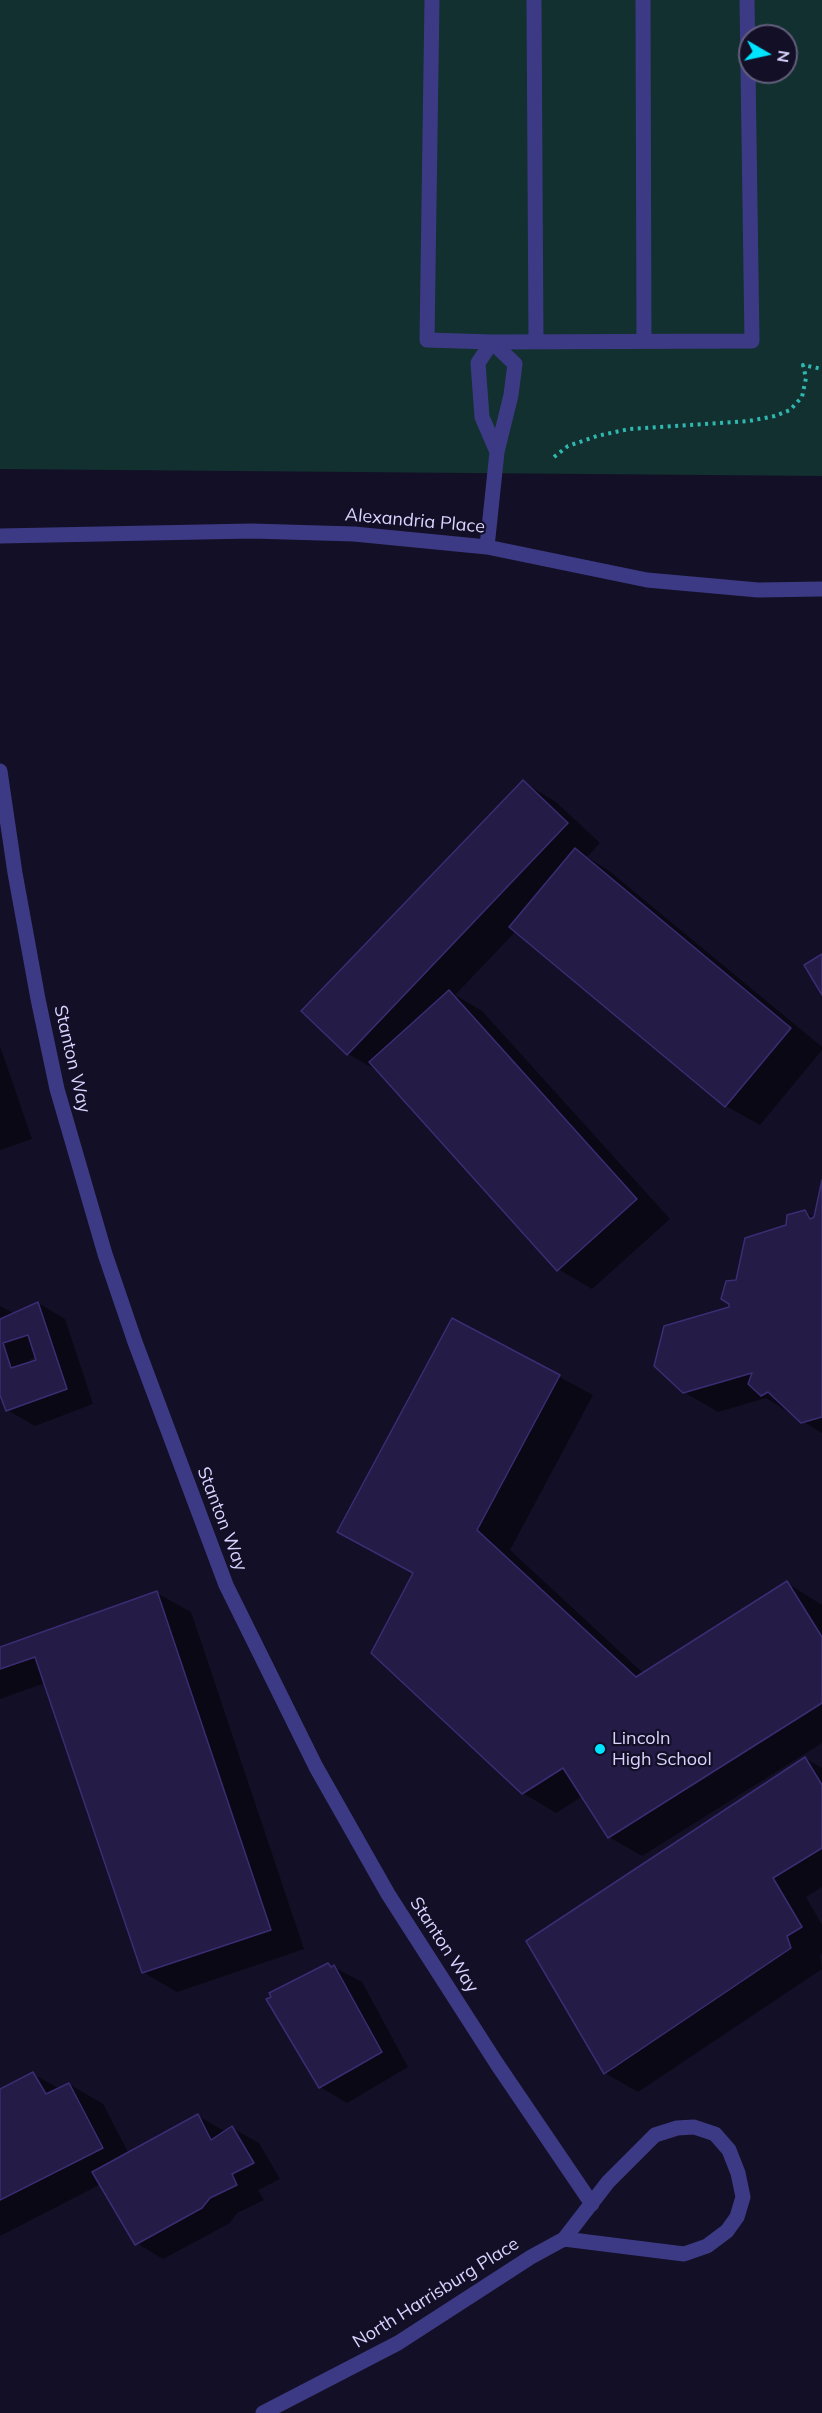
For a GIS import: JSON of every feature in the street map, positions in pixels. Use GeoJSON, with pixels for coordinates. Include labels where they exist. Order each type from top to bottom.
{"type":"FeatureCollection","features":[{"type":"Feature","properties":{"kind":"street"},"geometry":{"type":"LineString","coordinates":[[432,0],[427,340],[492,342],[752,341],[747,0]]}},
{"type":"Feature","properties":{"kind":"street"},"geometry":{"type":"LineString","coordinates":[[534,0],[536,342]]}},
{"type":"Feature","properties":{"kind":"street"},"geometry":{"type":"LineString","coordinates":[[643,0],[644,340]]}},
{"type":"Feature","properties":{"kind":"street"},"geometry":{"type":"LineString","coordinates":[[492,342],[478,363],[482,417],[497,452]]}},
{"type":"Feature","properties":{"kind":"street"},"geometry":{"type":"LineString","coordinates":[[487,547],[497,452],[512,395],[514,364],[492,342]]}},
{"type":"Feature","properties":{"kind":"street","name":"Alexandria Place"},"geometry":{"type":"LineString","coordinates":[[0,536],[252,531],[331,533],[487,547],[647,580],[758,590],[822,589]]}},
{"type":"Feature","properties":{"kind":"street","name":"Stanton Way"},"geometry":{"type":"LineString","coordinates":[[0,771],[17,884],[57,1089],[105,1254],[135,1342],[226,1585],[316,1767],[388,1894],[496,2064],[592,2204]]}},
{"type":"Feature","properties":{"kind":"street","name":"North Harrisburg Place"},"geometry":{"type":"LineString","coordinates":[[263,2413],[398,2343],[531,2257],[564,2239],[608,2182],[656,2135],[694,2127],[715,2134],[729,2150],[738,2173],[743,2197],[737,2217],[727,2231],[707,2246],[684,2254],[564,2239]]}},
{"type":"Feature","properties":{"kind":"path"},"geometry":{"type":"LineString","coordinates":[[554,457],[568,446],[597,436],[629,429],[749,421],[775,416],[790,410],[802,397],[806,378],[803,365],[822,369]]}},
{"type":"Feature","properties":{"kind":"green space"},"geometry":{"type":"Polygon","coordinates":[[[0,0],[822,0],[822,476],[0,469],[0,0]]]}},
{"type":"Feature","properties":{"kind":"building"},"geometry":{"type":"Polygon","coordinates":[[[523,780],[568,823],[347,1055],[301,1011],[523,780]]]}},
{"type":"Feature","properties":{"kind":"building"},"geometry":{"type":"Polygon","coordinates":[[[575,848],[791,1028],[725,1107],[509,927],[575,848]]]}},
{"type":"Feature","properties":{"kind":"building"},"geometry":{"type":"Polygon","coordinates":[[[822,954],[822,995],[804,965],[822,954]]]}},
{"type":"Feature","properties":{"kind":"building"},"geometry":{"type":"Polygon","coordinates":[[[449,990],[637,1199],[557,1271],[369,1062],[449,990]]]}},
{"type":"Feature","properties":{"kind":"building"},"geometry":{"type":"Polygon","coordinates":[[[822,1180],[822,1417],[801,1423],[768,1392],[761,1396],[748,1384],[752,1373],[683,1393],[654,1366],[664,1326],[729,1307],[729,1304],[721,1299],[726,1281],[736,1280],[745,1238],[786,1225],[787,1215],[805,1210],[810,1219],[814,1217],[822,1180]]]}},
{"type":"Feature","properties":{"kind":"building"},"geometry":{"type":"Polygon","coordinates":[[[38,1302],[67,1389],[6,1411],[0,1395],[0,1319],[38,1302]],[[28,1335],[3,1343],[11,1368],[36,1360],[28,1335]]]}},
{"type":"Feature","properties":{"kind":"building"},"geometry":{"type":"Polygon","coordinates":[[[452,1318],[560,1375],[477,1530],[636,1677],[787,1581],[822,1637],[822,1703],[608,1838],[563,1768],[522,1794],[371,1653],[413,1573],[337,1532],[452,1318]]]}},
{"type":"Feature","properties":{"kind":"building"},"geometry":{"type":"Polygon","coordinates":[[[157,1591],[271,1930],[142,1973],[35,1657],[0,1669],[0,1647],[157,1591]]]}},
{"type":"Feature","properties":{"kind":"building"},"geometry":{"type":"Polygon","coordinates":[[[805,1757],[822,1785],[822,1848],[773,1878],[802,1927],[787,1936],[791,1948],[604,2074],[526,1941],[805,1757]]]}},
{"type":"Feature","properties":{"kind":"building"},"geometry":{"type":"Polygon","coordinates":[[[328,1963],[331,1967],[334,1965],[382,2052],[319,2088],[266,1999],[271,1997],[269,1993],[328,1963]]]}},
{"type":"Feature","properties":{"kind":"building"},"geometry":{"type":"Polygon","coordinates":[[[33,2072],[46,2094],[69,2083],[103,2148],[0,2200],[0,2089],[33,2072]]]}},
{"type":"Feature","properties":{"kind":"building"},"geometry":{"type":"Polygon","coordinates":[[[198,2114],[211,2140],[232,2126],[254,2163],[232,2174],[237,2185],[210,2198],[202,2208],[135,2245],[92,2172],[198,2114]]]}},
{"type":"Feature","properties":{"kind":"place","name":"Lincoln High School"},"geometry":{"type":"Point","coordinates":[600,1749]}}]}
